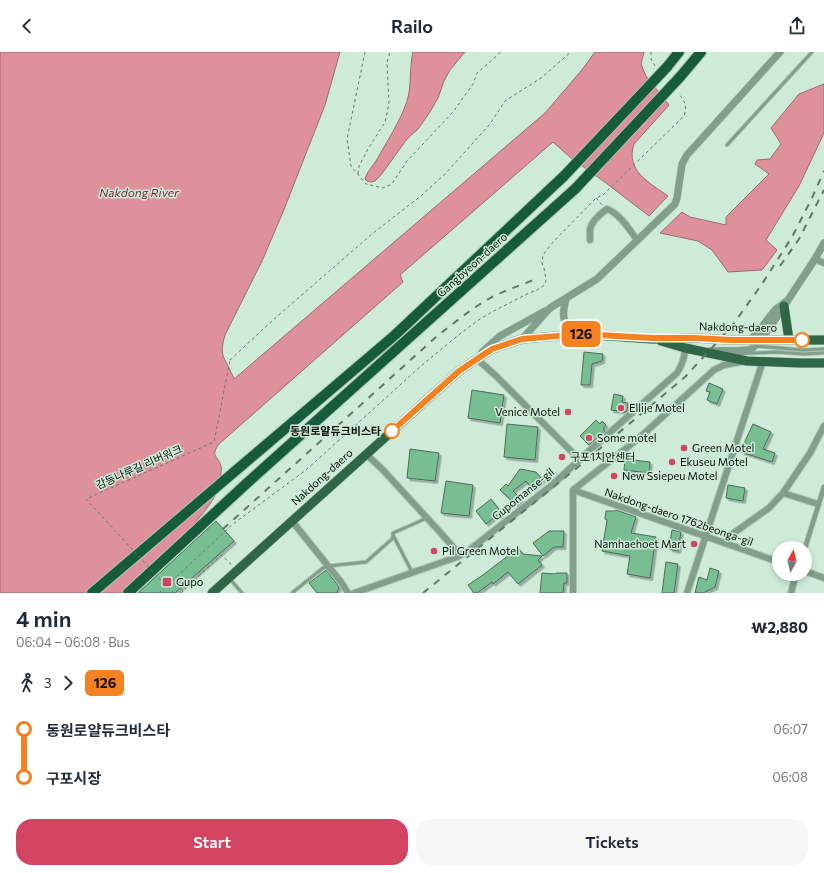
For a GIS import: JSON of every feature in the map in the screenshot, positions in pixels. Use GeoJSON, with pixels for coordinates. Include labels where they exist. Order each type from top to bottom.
{"type":"FeatureCollection","features":[{"type":"Feature","properties":{"kind":"highway","name":"Gangbyeon-daero"},"geometry":{"type":"LineString","coordinates":[[92,593],[395,335],[564,176],[680,52]]}},
{"type":"Feature","properties":{"kind":"highway","name":"Gangbyeon-daero"},"geometry":{"type":"LineString","coordinates":[[128,593],[246,484],[574,189],[680,78],[701,52]]}},
{"type":"Feature","properties":{"kind":"main road"},"geometry":{"type":"LineString","coordinates":[[786,303],[789,340]]}},
{"type":"Feature","properties":{"kind":"main road","name":"Nakdong-daero"},"geometry":{"type":"LineString","coordinates":[[212,593],[448,380],[468,364],[492,349],[522,339],[582,334],[652,338],[738,340],[755,342],[824,340]]}},
{"type":"Feature","properties":{"kind":"main road","name":"Nakdong-daero"},"geometry":{"type":"LineString","coordinates":[[652,338],[696,351],[747,361],[824,363]]}},
{"type":"Feature","properties":{"kind":"street"},"geometry":{"type":"LineString","coordinates":[[468,364],[500,336],[597,279],[674,204],[677,198],[682,164],[687,155],[780,52]]}},
{"type":"Feature","properties":{"kind":"street"},"geometry":{"type":"LineString","coordinates":[[590,240],[590,230],[592,224],[607,209],[618,215],[637,240]]}},
{"type":"Feature","properties":{"kind":"street"},"geometry":{"type":"LineString","coordinates":[[696,351],[752,349],[755,342],[786,303],[824,243]]}},
{"type":"Feature","properties":{"kind":"street"},"geometry":{"type":"LineString","coordinates":[[815,259],[824,263]]}},
{"type":"Feature","properties":{"kind":"street"},"geometry":{"type":"LineString","coordinates":[[566,298],[563,316],[565,322],[575,335]]}},
{"type":"Feature","properties":{"kind":"street"},"geometry":{"type":"LineString","coordinates":[[522,339],[550,308]]}},
{"type":"Feature","properties":{"kind":"street","name":"Gupomanse-gil"},"geometry":{"type":"LineString","coordinates":[[354,593],[457,557],[468,551],[552,485],[579,459],[677,373],[685,357],[685,348]]}},
{"type":"Feature","properties":{"kind":"street"},"geometry":{"type":"LineString","coordinates":[[477,359],[579,459]]}},
{"type":"Feature","properties":{"kind":"street"},"geometry":{"type":"LineString","coordinates":[[573,593],[573,490],[638,439],[714,370],[724,365],[747,361]]}},
{"type":"Feature","properties":{"kind":"street"},"geometry":{"type":"LineString","coordinates":[[686,593],[763,361]]}},
{"type":"Feature","properties":{"kind":"street"},"geometry":{"type":"LineString","coordinates":[[726,543],[728,537],[769,508],[783,493],[810,453],[824,426]]}},
{"type":"Feature","properties":{"kind":"street"},"geometry":{"type":"LineString","coordinates":[[366,454],[454,548],[457,557]]}},
{"type":"Feature","properties":{"kind":"street"},"geometry":{"type":"LineString","coordinates":[[807,541],[821,505],[824,487]]}},
{"type":"Feature","properties":{"kind":"street","name":"Nakdong-daero 1762beonga-gil"},"geometry":{"type":"LineString","coordinates":[[573,490],[772,559]]}},
{"type":"Feature","properties":{"kind":"street"},"geometry":{"type":"LineString","coordinates":[[783,493],[821,505]]}},
{"type":"Feature","properties":{"kind":"street"},"geometry":{"type":"LineString","coordinates":[[292,521],[342,582],[348,593]]}},
{"type":"Feature","properties":{"kind":"street"},"geometry":{"type":"LineString","coordinates":[[812,574],[824,578]]}},
{"type":"Feature","properties":{"kind":"street"},"geometry":{"type":"LineString","coordinates":[[791,593],[794,581]]}},
{"type":"Feature","properties":{"kind":"lane"},"geometry":{"type":"LineString","coordinates":[[727,144],[812,52]]}},
{"type":"Feature","properties":{"kind":"lane"},"geometry":{"type":"LineString","coordinates":[[755,342],[802,350],[824,349]]}},
{"type":"Feature","properties":{"kind":"lane"},"geometry":{"type":"LineString","coordinates":[[712,354],[776,352],[803,354],[824,353]]}},
{"type":"Feature","properties":{"kind":"lane"},"geometry":{"type":"LineString","coordinates":[[292,593],[323,568],[328,566],[366,562],[392,539],[393,533],[427,518]]}},
{"type":"Feature","properties":{"kind":"lane"},"geometry":{"type":"LineString","coordinates":[[393,535],[412,572]]}},
{"type":"Feature","properties":{"kind":"lane"},"geometry":{"type":"LineString","coordinates":[[229,578],[242,593]]}},
{"type":"Feature","properties":{"kind":"path"},"geometry":{"type":"LineString","coordinates":[[365,52],[347,140],[351,166],[366,184],[383,188],[392,184],[406,161],[453,112],[473,84],[477,73],[501,52]]}},
{"type":"Feature","properties":{"kind":"path"},"geometry":{"type":"LineString","coordinates":[[357,174],[368,149],[385,122],[389,104],[387,63],[390,52]]}},
{"type":"Feature","properties":{"kind":"path","name":"감동나루길 리버워크"},"geometry":{"type":"LineString","coordinates":[[174,593],[86,499],[214,442],[230,360],[273,320],[372,234],[422,195],[446,173],[490,124],[505,100],[541,78],[571,52]]}},
{"type":"Feature","properties":{"kind":"path"},"geometry":{"type":"LineString","coordinates":[[159,593],[233,524],[306,470],[421,366],[456,337],[490,313],[542,287],[546,280],[542,262],[543,255],[553,242],[596,198],[603,195],[656,144]]}},
{"type":"Feature","properties":{"kind":"path"},"geometry":{"type":"LineString","coordinates":[[596,198],[607,209]]}},
{"type":"Feature","properties":{"kind":"path"},"geometry":{"type":"LineString","coordinates":[[181,593],[221,555],[226,559]]}},
{"type":"Feature","properties":{"kind":"water","name":"Nakdong River"},"geometry":{"type":"Polygon","coordinates":[[[0,52],[340,52],[325,105],[283,212],[262,261],[225,335],[222,349],[224,358],[234,379],[545,113],[581,71],[595,52],[644,52],[641,64],[646,76],[669,105],[634,144],[632,153],[633,162],[636,169],[647,181],[668,196],[649,216],[571,158],[553,142],[400,275],[403,282],[219,444],[216,448],[215,454],[220,463],[221,471],[218,490],[214,498],[183,538],[130,593],[0,593],[0,52]]]}},
{"type":"Feature","properties":{"kind":"water"},"geometry":{"type":"Polygon","coordinates":[[[413,52],[465,52],[450,70],[438,98],[418,129],[407,139],[381,175],[375,181],[367,181],[365,179],[367,174],[393,131],[407,101],[413,52]]]}},
{"type":"Feature","properties":{"kind":"water"},"geometry":{"type":"Polygon","coordinates":[[[824,84],[824,133],[799,186],[766,240],[777,250],[762,270],[728,272],[712,250],[698,241],[660,233],[682,212],[690,217],[726,225],[726,217],[769,174],[755,164],[757,160],[770,159],[781,144],[771,128],[799,94],[824,84]]]}},
{"type":"Feature","properties":{"kind":"building"},"geometry":{"type":"Polygon","coordinates":[[[584,352],[603,354],[602,361],[592,364],[590,385],[581,385],[584,352]]]}},
{"type":"Feature","properties":{"kind":"building"},"geometry":{"type":"Polygon","coordinates":[[[709,383],[723,389],[717,404],[707,400],[710,392],[706,391],[709,383]]]}},
{"type":"Feature","properties":{"kind":"building"},"geometry":{"type":"Polygon","coordinates":[[[472,390],[504,395],[500,423],[468,418],[472,390]]]}},
{"type":"Feature","properties":{"kind":"building"},"geometry":{"type":"Polygon","coordinates":[[[614,394],[623,396],[622,402],[628,403],[626,412],[611,410],[614,394]]]}},
{"type":"Feature","properties":{"kind":"building"},"geometry":{"type":"Polygon","coordinates":[[[596,420],[600,424],[602,421],[606,425],[603,429],[605,431],[589,445],[580,436],[596,420]]]}},
{"type":"Feature","properties":{"kind":"building"},"geometry":{"type":"Polygon","coordinates":[[[507,424],[538,427],[535,460],[504,457],[507,424]]]}},
{"type":"Feature","properties":{"kind":"building"},"geometry":{"type":"Polygon","coordinates":[[[753,424],[771,432],[763,449],[775,453],[772,462],[741,452],[753,424]]]}},
{"type":"Feature","properties":{"kind":"building"},"geometry":{"type":"Polygon","coordinates":[[[410,449],[439,453],[435,481],[407,478],[410,449]]]}},
{"type":"Feature","properties":{"kind":"building"},"geometry":{"type":"Polygon","coordinates":[[[625,459],[650,462],[649,473],[624,470],[625,459]]]}},
{"type":"Feature","properties":{"kind":"building"},"geometry":{"type":"Polygon","coordinates":[[[520,469],[536,472],[543,480],[532,489],[526,481],[513,491],[521,499],[516,505],[500,490],[506,484],[508,486],[520,469]]]}},
{"type":"Feature","properties":{"kind":"building"},"geometry":{"type":"Polygon","coordinates":[[[446,481],[473,485],[469,516],[441,513],[446,481]]]}},
{"type":"Feature","properties":{"kind":"building"},"geometry":{"type":"Polygon","coordinates":[[[728,485],[745,488],[743,501],[726,498],[728,485]]]}},
{"type":"Feature","properties":{"kind":"building"},"geometry":{"type":"Polygon","coordinates":[[[491,499],[501,512],[486,524],[476,511],[491,499]]]}},
{"type":"Feature","properties":{"kind":"building"},"geometry":{"type":"Polygon","coordinates":[[[616,510],[636,517],[631,533],[656,537],[650,578],[627,574],[630,556],[602,551],[607,520],[605,519],[606,511],[616,510]]]}},
{"type":"Feature","properties":{"kind":"building"},"geometry":{"type":"Polygon","coordinates":[[[216,521],[234,541],[175,593],[138,593],[216,521]]]}},
{"type":"Feature","properties":{"kind":"building"},"geometry":{"type":"Polygon","coordinates":[[[672,530],[681,532],[678,551],[669,549],[672,530]]]}},
{"type":"Feature","properties":{"kind":"building"},"geometry":{"type":"Polygon","coordinates":[[[549,531],[564,531],[563,547],[554,547],[543,556],[533,543],[549,531]]]}},
{"type":"Feature","properties":{"kind":"building"},"geometry":{"type":"Polygon","coordinates":[[[518,548],[523,554],[542,556],[538,560],[542,565],[518,584],[508,572],[493,584],[492,582],[477,593],[474,593],[468,585],[518,548]]]}},
{"type":"Feature","properties":{"kind":"building"},"geometry":{"type":"Polygon","coordinates":[[[666,562],[678,564],[674,593],[662,593],[666,562]]]}},
{"type":"Feature","properties":{"kind":"building"},"geometry":{"type":"Polygon","coordinates":[[[710,568],[719,571],[715,587],[703,593],[695,593],[699,577],[707,580],[710,568]]]}},
{"type":"Feature","properties":{"kind":"building"},"geometry":{"type":"Polygon","coordinates":[[[326,570],[339,587],[337,593],[317,593],[309,583],[326,570]]]}},
{"type":"Feature","properties":{"kind":"building"},"geometry":{"type":"Polygon","coordinates":[[[542,573],[567,573],[567,583],[564,583],[563,593],[540,593],[542,573]]]}},
{"type":"Feature","properties":{"kind":"railway"},"geometry":{"type":"LineString","coordinates":[[423,593],[578,467],[685,377],[732,326],[762,284],[792,237],[824,171]]}},
{"type":"Feature","properties":{"kind":"railway"},"geometry":{"type":"LineString","coordinates":[[780,266],[799,239],[824,190]]}},
{"type":"Feature","properties":{"kind":"railway"},"geometry":{"type":"LineString","coordinates":[[223,529],[436,337],[485,301],[536,279]]}},
{"type":"Feature","properties":{"kind":"bus line","name":"126"},"geometry":{"type":"LineString","coordinates":[[392,431],[459,371],[492,349],[522,339],[582,334],[652,338],[802,340]]}},
{"type":"Feature","properties":{"kind":"place","name":"Ellije Motel"},"geometry":{"type":"Point","coordinates":[621,408]}},
{"type":"Feature","properties":{"kind":"place","name":"Venice Motel"},"geometry":{"type":"Point","coordinates":[568,412]}},
{"type":"Feature","properties":{"kind":"place","name":"동원로얄듀크비스타"},"geometry":{"type":"Point","coordinates":[392,431]}},
{"type":"Feature","properties":{"kind":"place","name":"Some motel"},"geometry":{"type":"Point","coordinates":[589,438]}},
{"type":"Feature","properties":{"kind":"place","name":"Green Motel"},"geometry":{"type":"Point","coordinates":[684,448]}},
{"type":"Feature","properties":{"kind":"place","name":"구포1치안센터"},"geometry":{"type":"Point","coordinates":[562,457]}},
{"type":"Feature","properties":{"kind":"place","name":"Ekuseu Motel"},"geometry":{"type":"Point","coordinates":[672,462]}},
{"type":"Feature","properties":{"kind":"place","name":"New Ssiepeu Motel"},"geometry":{"type":"Point","coordinates":[614,476]}},
{"type":"Feature","properties":{"kind":"place","name":"Namhaehoet Mart"},"geometry":{"type":"Point","coordinates":[694,544]}},
{"type":"Feature","properties":{"kind":"place","name":"Pil Green Motel"},"geometry":{"type":"Point","coordinates":[434,551]}},
{"type":"Feature","properties":{"kind":"place","name":"Gupo"},"geometry":{"type":"Point","coordinates":[167,582]}}]}
